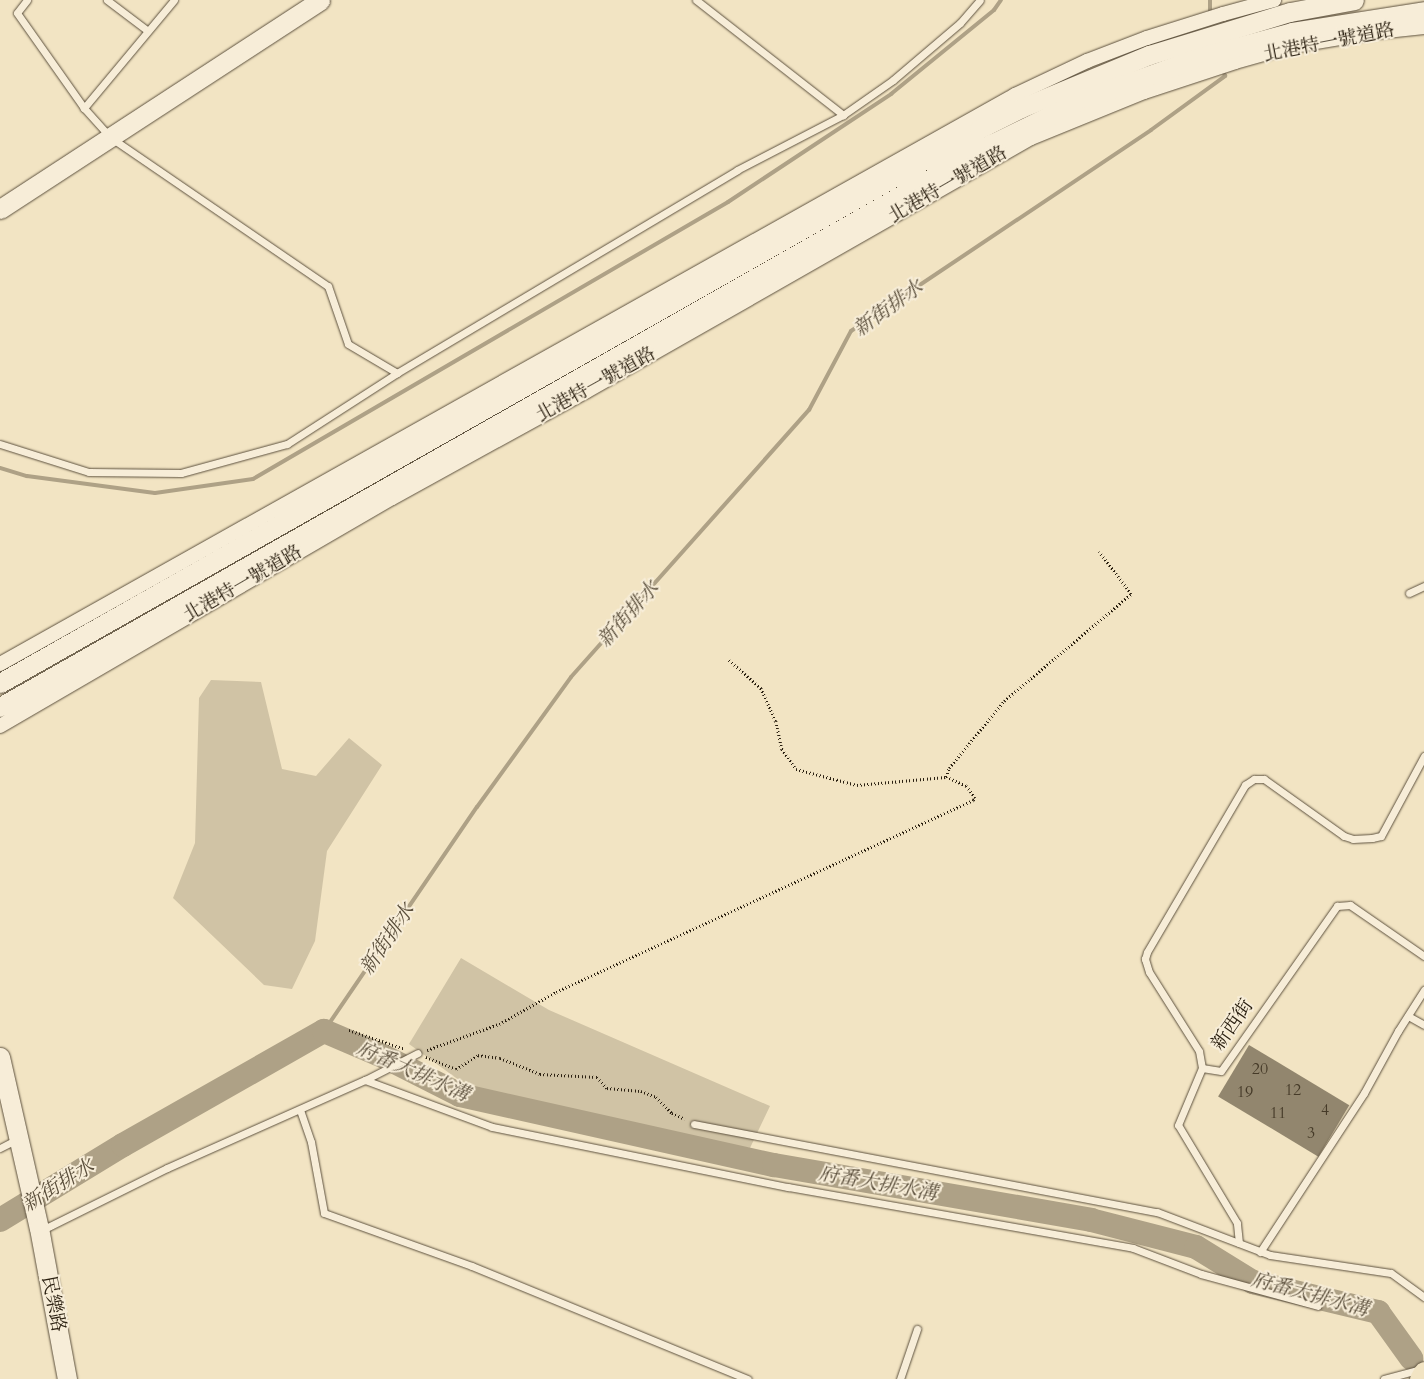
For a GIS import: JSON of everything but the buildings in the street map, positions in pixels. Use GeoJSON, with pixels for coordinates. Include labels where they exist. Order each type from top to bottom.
{"type":"FeatureCollection","features":[{"type":"Feature","properties":{"kind":"main road"},"geometry":{"type":"LineString","coordinates":[[1420,1379],[1424,1370]]}},
{"type":"Feature","properties":{"kind":"street"},"geometry":{"type":"LineString","coordinates":[[0,209],[320,0]]}},
{"type":"Feature","properties":{"kind":"street"},"geometry":{"type":"LineString","coordinates":[[1226,22],[1274,0]]}},
{"type":"Feature","properties":{"kind":"street","name":"北港特一號道路"},"geometry":{"type":"LineString","coordinates":[[0,726],[392,498],[587,391],[1031,138],[1144,92],[1198,48],[1226,22],[1354,0]]}},
{"type":"Feature","properties":{"kind":"street","name":"北港特一號道路"},"geometry":{"type":"LineString","coordinates":[[1234,55],[1292,32],[1424,10]]}},
{"type":"Feature","properties":{"kind":"street","name":"北港特一號道路"},"geometry":{"type":"LineString","coordinates":[[1234,55],[1424,26]]}},
{"type":"Feature","properties":{"kind":"street"},"geometry":{"type":"LineString","coordinates":[[0,664],[1015,94],[1087,61],[1198,48],[1234,55]]}},
{"type":"Feature","properties":{"kind":"street","name":"北港特一號道路"},"geometry":{"type":"LineString","coordinates":[[0,683],[979,129],[1076,83],[1149,55],[1198,48]]}},
{"type":"Feature","properties":{"kind":"street","name":"北港特一號道路"},"geometry":{"type":"LineString","coordinates":[[0,707],[993,143],[1086,98],[1198,48]]}},
{"type":"Feature","properties":{"kind":"street","name":"民樂路"},"geometry":{"type":"LineString","coordinates":[[0,1057],[39,1230],[68,1379]]}},
{"type":"Feature","properties":{"kind":"lane"},"geometry":{"type":"LineString","coordinates":[[27,0],[17,13],[84,108],[110,137],[328,286],[348,344],[397,373]]}},
{"type":"Feature","properties":{"kind":"lane"},"geometry":{"type":"LineString","coordinates":[[107,0],[148,31]]}},
{"type":"Feature","properties":{"kind":"lane"},"geometry":{"type":"LineString","coordinates":[[84,108],[174,0]]}},
{"type":"Feature","properties":{"kind":"lane"},"geometry":{"type":"LineString","coordinates":[[696,0],[843,115]]}},
{"type":"Feature","properties":{"kind":"lane"},"geometry":{"type":"LineString","coordinates":[[0,444],[89,472],[180,473],[288,444],[397,373],[737,170],[843,115],[893,80],[960,23],[980,0]]}},
{"type":"Feature","properties":{"kind":"lane"},"geometry":{"type":"LineString","coordinates":[[1409,593],[1424,586]]}},
{"type":"Feature","properties":{"kind":"lane"},"geometry":{"type":"LineString","coordinates":[[1202,1068],[1199,1051],[1149,972],[1145,959],[1147,952],[1245,785],[1254,779],[1264,778],[1344,836],[1353,839],[1372,838],[1381,836],[1424,756]]}},
{"type":"Feature","properties":{"kind":"lane","name":"新西街"},"geometry":{"type":"LineString","coordinates":[[1239,1243],[1237,1223],[1178,1125],[1202,1068],[1221,1071],[1337,906],[1350,905],[1424,956]]}},
{"type":"Feature","properties":{"kind":"lane"},"geometry":{"type":"LineString","coordinates":[[1260,1252],[1364,1093],[1398,1031],[1424,990]]}},
{"type":"Feature","properties":{"kind":"lane"},"geometry":{"type":"LineString","coordinates":[[1408,1016],[1424,1025]]}},
{"type":"Feature","properties":{"kind":"lane"},"geometry":{"type":"LineString","coordinates":[[39,1230],[167,1168],[365,1080],[418,1053]]}},
{"type":"Feature","properties":{"kind":"lane"},"geometry":{"type":"LineString","coordinates":[[365,1080],[492,1127],[788,1187],[1133,1248],[1201,1274],[1318,1306]]}},
{"type":"Feature","properties":{"kind":"lane"},"geometry":{"type":"LineString","coordinates":[[300,1110],[311,1142],[324,1213],[472,1266],[748,1379]]}},
{"type":"Feature","properties":{"kind":"lane"},"geometry":{"type":"LineString","coordinates":[[694,1124],[1157,1212],[1270,1255],[1391,1273],[1424,1297]]}},
{"type":"Feature","properties":{"kind":"lane"},"geometry":{"type":"LineString","coordinates":[[0,1148],[18,1139]]}},
{"type":"Feature","properties":{"kind":"lane"},"geometry":{"type":"LineString","coordinates":[[900,1379],[917,1329]]}},
{"type":"Feature","properties":{"kind":"lane"},"geometry":{"type":"LineString","coordinates":[[1384,1379],[1424,1370]]}},
{"type":"Feature","properties":{"kind":"path"},"geometry":{"type":"LineString","coordinates":[[946,777],[949,768],[1004,701],[1132,594],[1100,552]]}},
{"type":"Feature","properties":{"kind":"path"},"geometry":{"type":"LineString","coordinates":[[418,1053],[499,1024],[556,992],[975,798],[966,786],[946,777],[857,785],[796,769],[782,750],[776,721],[761,688],[729,660]]}},
{"type":"Feature","properties":{"kind":"path"},"geometry":{"type":"LineString","coordinates":[[349,1030],[418,1053],[456,1069],[478,1055],[500,1058],[540,1074],[597,1077],[607,1088],[641,1091],[656,1097],[672,1113],[694,1124]]}},
{"type":"Feature","properties":{"kind":"shaded area"},"geometry":{"type":"Polygon","coordinates":[[[211,680],[261,682],[282,769],[316,776],[349,738],[382,765],[327,851],[315,941],[292,989],[264,985],[173,898],[195,843],[199,698],[211,680]]]}},
{"type":"Feature","properties":{"kind":"shaded area"},"geometry":{"type":"Polygon","coordinates":[[[461,958],[549,1010],[770,1106],[750,1148],[670,1136],[470,1088],[409,1044],[461,958]]]}},
{"type":"Feature","properties":{"kind":"waterway"},"geometry":{"type":"LineString","coordinates":[[0,468],[27,476],[155,493],[253,479],[728,202],[891,94],[994,10],[1001,0]]}},
{"type":"Feature","properties":{"kind":"waterway","name":"新街排水"},"geometry":{"type":"LineString","coordinates":[[1210,0],[1210,14]]}},
{"type":"Feature","properties":{"kind":"waterway","name":"新街排水"},"geometry":{"type":"LineString","coordinates":[[324,1031],[477,807],[571,677],[809,410],[851,331],[1151,130],[1225,76],[1223,70]]}},
{"type":"Feature","properties":{"kind":"waterway","name":"府番大排水溝"},"geometry":{"type":"LineString","coordinates":[[0,1220],[123,1145],[324,1031],[385,1057],[460,1095],[774,1165],[1091,1220],[1196,1247],[1253,1282],[1378,1312],[1411,1358]]}}]}
